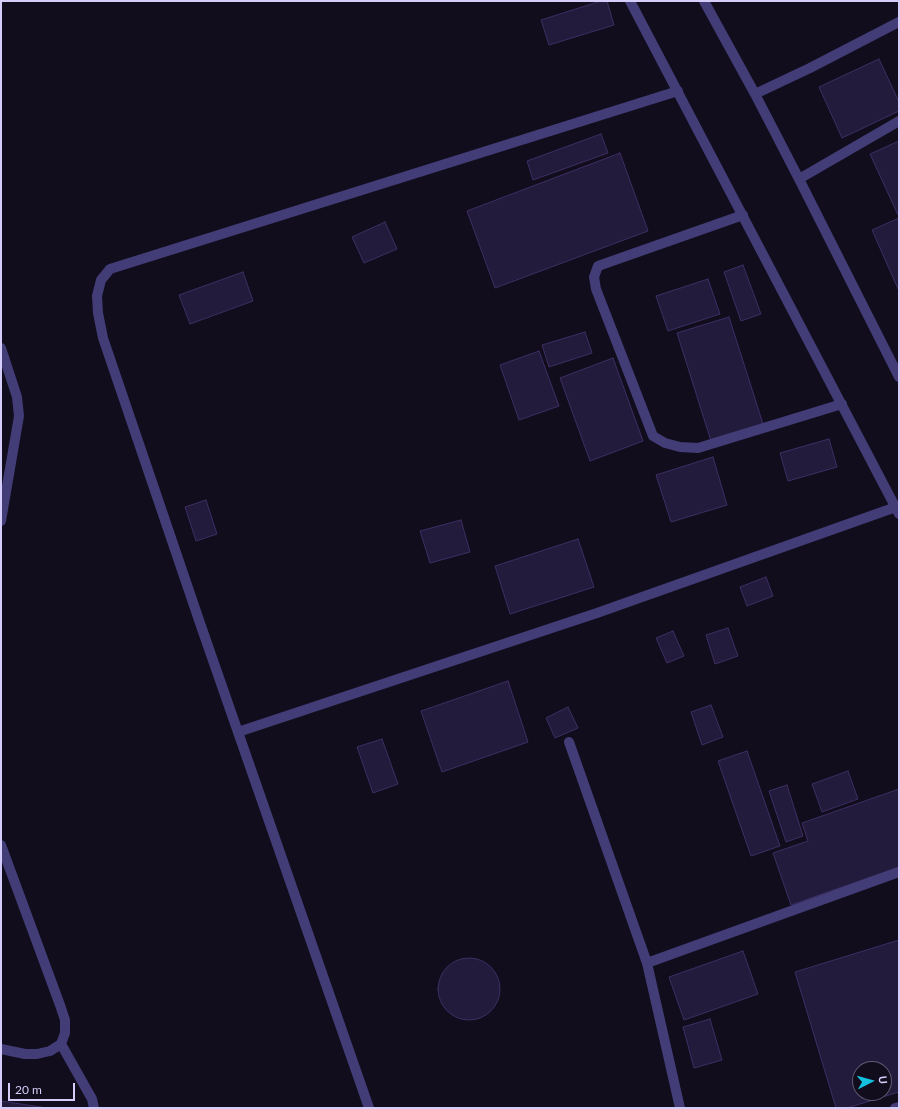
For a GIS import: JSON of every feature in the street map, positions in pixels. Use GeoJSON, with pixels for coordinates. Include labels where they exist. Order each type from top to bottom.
{"type":"FeatureCollection","features":[{"type":"Feature","properties":{"kind":"lane"},"geometry":{"type":"LineString","coordinates":[[238,732],[597,613],[897,510],[630,1]]}},
{"type":"Feature","properties":{"kind":"lane"},"geometry":{"type":"LineString","coordinates":[[704,1],[755,94],[899,377]]}},
{"type":"Feature","properties":{"kind":"lane"},"geometry":{"type":"LineString","coordinates":[[755,94],[810,68],[899,22]]}},
{"type":"Feature","properties":{"kind":"lane"},"geometry":{"type":"LineString","coordinates":[[369,1108],[201,626],[103,338],[98,313],[97,296],[101,280],[110,269],[678,91]]}},
{"type":"Feature","properties":{"kind":"lane"},"geometry":{"type":"LineString","coordinates":[[799,179],[899,121]]}},
{"type":"Feature","properties":{"kind":"lane"},"geometry":{"type":"LineString","coordinates":[[743,215],[598,266],[594,277],[596,289],[652,436],[665,443],[680,447],[698,448],[842,404]]}},
{"type":"Feature","properties":{"kind":"lane"},"geometry":{"type":"LineString","coordinates":[[1,348],[17,398],[19,416],[1,521]]}},
{"type":"Feature","properties":{"kind":"lane"},"geometry":{"type":"LineString","coordinates":[[569,742],[647,963],[680,1108]]}},
{"type":"Feature","properties":{"kind":"lane"},"geometry":{"type":"LineString","coordinates":[[1,845],[64,1020],[65,1033],[61,1044],[50,1051],[37,1054],[25,1054],[1,1049]]}},
{"type":"Feature","properties":{"kind":"lane"},"geometry":{"type":"LineString","coordinates":[[647,963],[899,872]]}},
{"type":"Feature","properties":{"kind":"lane"},"geometry":{"type":"LineString","coordinates":[[61,1044],[92,1099],[94,1108]]}},
{"type":"Feature","properties":{"kind":"lane"},"geometry":{"type":"LineString","coordinates":[[895,1108],[899,1107]]}},
{"type":"Feature","properties":{"kind":"building"},"geometry":{"type":"Polygon","coordinates":[[[601,1],[607,1],[614,25],[549,45],[541,20],[601,1]]]}},
{"type":"Feature","properties":{"kind":"building"},"geometry":{"type":"Polygon","coordinates":[[[879,59],[899,102],[899,111],[842,138],[819,87],[879,59]]]}},
{"type":"Feature","properties":{"kind":"building"},"geometry":{"type":"Polygon","coordinates":[[[601,134],[608,153],[533,180],[527,161],[601,134]]]}},
{"type":"Feature","properties":{"kind":"building"},"geometry":{"type":"Polygon","coordinates":[[[899,141],[899,215],[898,215],[870,154],[899,141]]]}},
{"type":"Feature","properties":{"kind":"building"},"geometry":{"type":"Polygon","coordinates":[[[620,153],[648,231],[495,288],[467,211],[620,153]]]}},
{"type":"Feature","properties":{"kind":"building"},"geometry":{"type":"Polygon","coordinates":[[[899,218],[899,291],[872,230],[899,218]]]}},
{"type":"Feature","properties":{"kind":"building"},"geometry":{"type":"Polygon","coordinates":[[[385,222],[397,249],[364,263],[352,237],[385,222]]]}},
{"type":"Feature","properties":{"kind":"building"},"geometry":{"type":"Polygon","coordinates":[[[743,265],[761,314],[741,321],[724,272],[743,265]]]}},
{"type":"Feature","properties":{"kind":"building"},"geometry":{"type":"Polygon","coordinates":[[[243,272],[253,301],[190,324],[179,295],[243,272]]]}},
{"type":"Feature","properties":{"kind":"building"},"geometry":{"type":"Polygon","coordinates":[[[708,279],[720,314],[668,331],[656,296],[708,279]]]}},
{"type":"Feature","properties":{"kind":"building"},"geometry":{"type":"Polygon","coordinates":[[[729,317],[763,424],[711,441],[677,333],[729,317]]]}},
{"type":"Feature","properties":{"kind":"building"},"geometry":{"type":"Polygon","coordinates":[[[585,332],[592,353],[549,367],[542,345],[585,332]]]}},
{"type":"Feature","properties":{"kind":"building"},"geometry":{"type":"Polygon","coordinates":[[[539,351],[559,406],[519,420],[500,365],[539,351]]]}},
{"type":"Feature","properties":{"kind":"building"},"geometry":{"type":"Polygon","coordinates":[[[613,358],[643,441],[590,461],[560,378],[613,358]]]}},
{"type":"Feature","properties":{"kind":"building"},"geometry":{"type":"Polygon","coordinates":[[[829,439],[837,467],[788,481],[780,453],[829,439]]]}},
{"type":"Feature","properties":{"kind":"building"},"geometry":{"type":"Polygon","coordinates":[[[713,457],[727,505],[671,522],[656,475],[713,457]]]}},
{"type":"Feature","properties":{"kind":"building"},"geometry":{"type":"Polygon","coordinates":[[[206,500],[217,534],[196,541],[185,507],[206,500]]]}},
{"type":"Feature","properties":{"kind":"building"},"geometry":{"type":"Polygon","coordinates":[[[461,520],[470,552],[430,563],[420,531],[461,520]]]}},
{"type":"Feature","properties":{"kind":"building"},"geometry":{"type":"Polygon","coordinates":[[[578,539],[594,587],[510,614],[495,566],[578,539]]]}},
{"type":"Feature","properties":{"kind":"building"},"geometry":{"type":"Polygon","coordinates":[[[766,577],[773,596],[747,606],[740,587],[766,577]]]}},
{"type":"Feature","properties":{"kind":"building"},"geometry":{"type":"Polygon","coordinates":[[[728,628],[738,656],[715,664],[706,635],[728,628]]]}},
{"type":"Feature","properties":{"kind":"building"},"geometry":{"type":"Polygon","coordinates":[[[673,631],[684,656],[667,663],[656,638],[673,631]]]}},
{"type":"Feature","properties":{"kind":"building"},"geometry":{"type":"Polygon","coordinates":[[[508,681],[528,742],[442,772],[421,711],[508,681]]]}},
{"type":"Feature","properties":{"kind":"building"},"geometry":{"type":"Polygon","coordinates":[[[711,705],[723,737],[702,745],[691,712],[711,705]]]}},
{"type":"Feature","properties":{"kind":"building"},"geometry":{"type":"Polygon","coordinates":[[[568,707],[578,728],[555,738],[546,718],[568,707]]]}},
{"type":"Feature","properties":{"kind":"building"},"geometry":{"type":"Polygon","coordinates":[[[382,739],[398,784],[373,793],[357,747],[382,739]]]}},
{"type":"Feature","properties":{"kind":"building"},"geometry":{"type":"Polygon","coordinates":[[[747,751],[780,846],[751,856],[718,761],[747,751]]]}},
{"type":"Feature","properties":{"kind":"building"},"geometry":{"type":"Polygon","coordinates":[[[848,771],[858,799],[822,812],[812,784],[848,771]]]}},
{"type":"Feature","properties":{"kind":"building"},"geometry":{"type":"Polygon","coordinates":[[[787,785],[803,836],[786,842],[769,791],[787,785]]]}},
{"type":"Feature","properties":{"kind":"building"},"geometry":{"type":"Polygon","coordinates":[[[899,789],[899,867],[791,905],[773,853],[808,841],[802,823],[899,789]]]}},
{"type":"Feature","properties":{"kind":"building"},"geometry":{"type":"Polygon","coordinates":[[[899,940],[899,1092],[892,1094],[892,1061],[852,1061],[852,1101],[870,1101],[847,1108],[836,1108],[795,972],[899,940]]]}},
{"type":"Feature","properties":{"kind":"building"},"geometry":{"type":"Polygon","coordinates":[[[743,951],[758,994],[684,1020],[669,977],[743,951]]]}},
{"type":"Feature","properties":{"kind":"building"},"geometry":{"type":"Polygon","coordinates":[[[469,958],[481,960],[491,967],[498,977],[500,989],[498,1001],[491,1011],[481,1018],[469,1020],[457,1018],[447,1011],[440,1001],[438,989],[440,977],[447,967],[457,960],[469,958]]]}},
{"type":"Feature","properties":{"kind":"building"},"geometry":{"type":"Polygon","coordinates":[[[710,1019],[722,1060],[694,1068],[683,1027],[710,1019]]]}},
{"type":"Feature","properties":{"kind":"building"},"geometry":{"type":"Polygon","coordinates":[[[1,1101],[47,1108],[1,1108],[1,1101]]]}}]}
